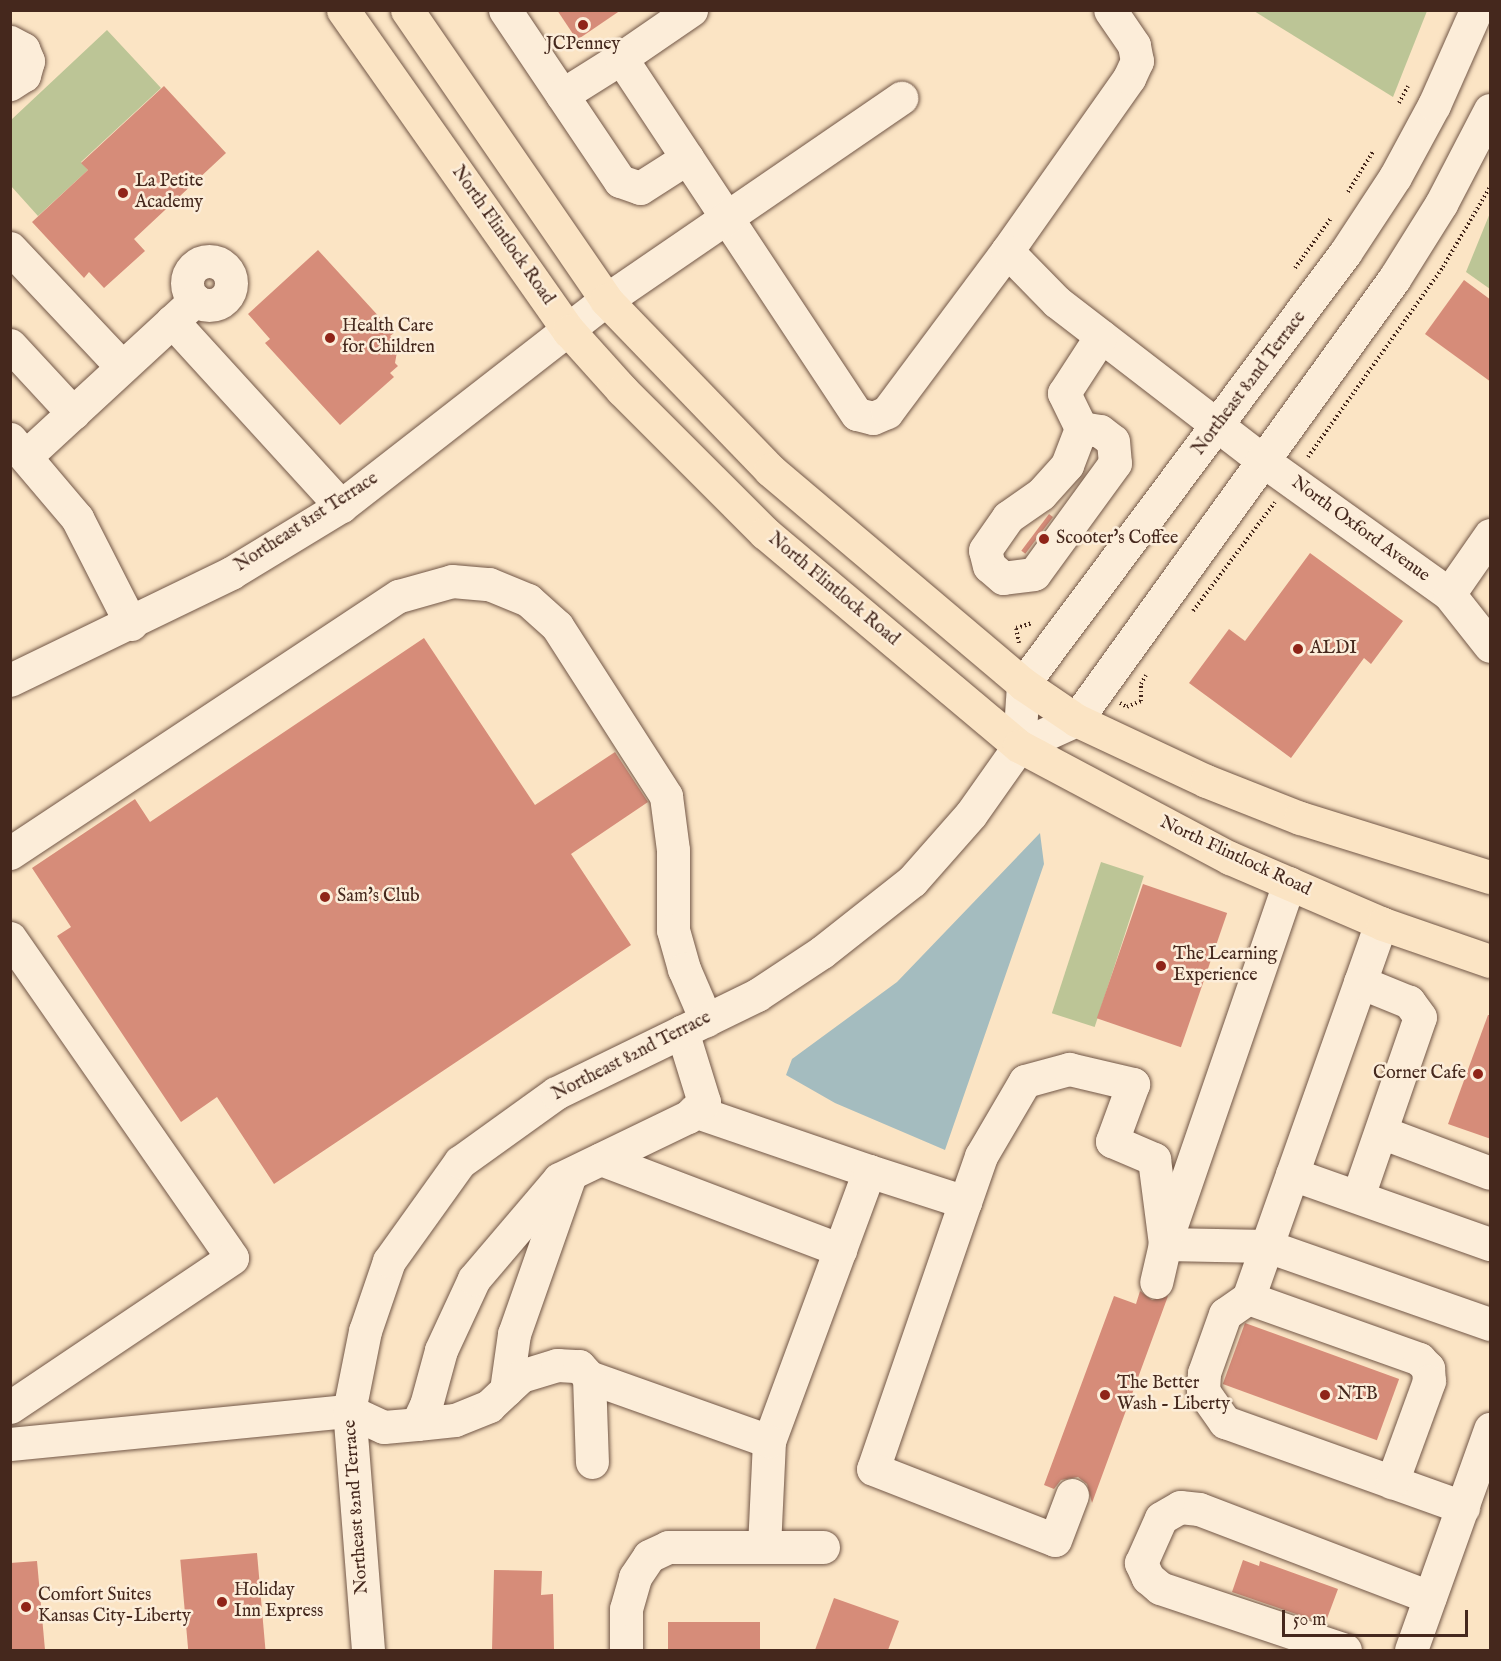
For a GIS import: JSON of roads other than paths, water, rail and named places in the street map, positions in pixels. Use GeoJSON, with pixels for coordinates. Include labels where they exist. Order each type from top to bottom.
{"type":"FeatureCollection","features":[{"type":"Feature","properties":{"kind":"main road","name":"North Flintlock Road"},"geometry":{"type":"LineString","coordinates":[[343,10],[569,331],[765,533],[1019,746],[1230,858],[1381,923],[1491,961]]}},
{"type":"Feature","properties":{"kind":"main road"},"geometry":{"type":"LineString","coordinates":[[407,10],[606,300],[770,470],[1023,684],[1076,720],[1206,781],[1300,818],[1491,877]]}},
{"type":"Feature","properties":{"kind":"street"},"geometry":{"type":"LineString","coordinates":[[505,10],[620,181],[628,186],[640,188],[687,158]]}},
{"type":"Feature","properties":{"kind":"street"},"geometry":{"type":"LineString","coordinates":[[562,94],[621,58],[691,10]]}},
{"type":"Feature","properties":{"kind":"street"},"geometry":{"type":"LineString","coordinates":[[621,58],[858,414],[873,418],[887,412],[1007,251],[1137,61],[1134,45],[1110,10]]}},
{"type":"Feature","properties":{"kind":"street","name":"Northeast 82nd Terrace"},"geometry":{"type":"LineString","coordinates":[[1023,684],[1297,322],[1395,177],[1434,105],[1476,10]]}},
{"type":"Feature","properties":{"kind":"street"},"geometry":{"type":"LineString","coordinates":[[10,42],[23,49],[28,62],[24,75],[10,84]]}},
{"type":"Feature","properties":{"kind":"street","name":"Northeast 81st Terrace"},"geometry":{"type":"LineString","coordinates":[[10,680],[26,670],[131,624],[231,573],[341,506],[606,300],[902,98]]}},
{"type":"Feature","properties":{"kind":"street"},"geometry":{"type":"LineString","coordinates":[[1023,684],[1019,746],[1076,720],[1394,279],[1441,204],[1491,110]]}},
{"type":"Feature","properties":{"kind":"street"},"geometry":{"type":"LineString","coordinates":[[10,248],[122,367]]}},
{"type":"Feature","properties":{"kind":"street","name":"North Oxford Avenue"},"geometry":{"type":"LineString","coordinates":[[1007,251],[1049,295],[1101,336],[1262,460],[1449,594],[1491,646]]}},
{"type":"Feature","properties":{"kind":"street"},"geometry":{"type":"LineString","coordinates":[[131,624],[77,518],[18,448],[73,413],[184,310],[341,506]]}},
{"type":"Feature","properties":{"kind":"street"},"geometry":{"type":"LineString","coordinates":[[1081,428],[1100,431],[1113,441],[1115,463],[1034,574],[1003,578],[989,566],[985,550],[1008,517],[1041,494],[1067,465],[1081,428],[1064,393],[1101,336]]}},
{"type":"Feature","properties":{"kind":"street"},"geometry":{"type":"LineString","coordinates":[[10,345],[73,413]]}},
{"type":"Feature","properties":{"kind":"street"},"geometry":{"type":"LineString","coordinates":[[1449,594],[1491,535]]}},
{"type":"Feature","properties":{"kind":"street"},"geometry":{"type":"LineString","coordinates":[[10,854],[399,596],[452,581],[489,584],[528,600],[557,626],[666,796],[673,850],[674,930],[684,969],[694,1026],[704,1102],[694,1111],[559,1179],[474,1279],[441,1350],[426,1405],[417,1425]]}},
{"type":"Feature","properties":{"kind":"street","name":"Northeast 82nd Terrace"},"geometry":{"type":"LineString","coordinates":[[368,1650],[349,1411],[365,1331],[389,1261],[460,1162],[556,1093],[756,995],[822,952],[912,881],[971,814],[1019,746]]}},
{"type":"Feature","properties":{"kind":"street"},"geometry":{"type":"LineString","coordinates":[[1156,1282],[1165,1244],[1289,884]]}},
{"type":"Feature","properties":{"kind":"street"},"geometry":{"type":"LineString","coordinates":[[1381,923],[1248,1298],[1225,1314],[1204,1373],[1203,1391],[1212,1408],[1225,1422],[1392,1482],[1474,1496]]}},
{"type":"Feature","properties":{"kind":"street"},"geometry":{"type":"LineString","coordinates":[[10,938],[232,1258],[10,1407]]}},
{"type":"Feature","properties":{"kind":"street"},"geometry":{"type":"LineString","coordinates":[[1358,1196],[1420,1017],[1410,1002],[1360,982]]}},
{"type":"Feature","properties":{"kind":"street"},"geometry":{"type":"LineString","coordinates":[[1072,1495],[1055,1540],[873,1469],[981,1156],[1024,1081],[1069,1069],[1133,1084],[1112,1142],[1155,1159],[1165,1244]]}},
{"type":"Feature","properties":{"kind":"street"},"geometry":{"type":"LineString","coordinates":[[694,1111],[964,1202]]}},
{"type":"Feature","properties":{"kind":"street"},"geometry":{"type":"LineString","coordinates":[[1381,1132],[1491,1173]]}},
{"type":"Feature","properties":{"kind":"street"},"geometry":{"type":"LineString","coordinates":[[601,1159],[840,1250]]}},
{"type":"Feature","properties":{"kind":"street"},"geometry":{"type":"LineString","coordinates":[[764,1547],[769,1441],[869,1171]]}},
{"type":"Feature","properties":{"kind":"street"},"geometry":{"type":"LineString","coordinates":[[506,1390],[514,1334],[571,1174]]}},
{"type":"Feature","properties":{"kind":"street"},"geometry":{"type":"LineString","coordinates":[[1292,1174],[1491,1244]]}},
{"type":"Feature","properties":{"kind":"street"},"geometry":{"type":"LineString","coordinates":[[1165,1244],[1267,1246],[1491,1324]]}},
{"type":"Feature","properties":{"kind":"street"},"geometry":{"type":"LineString","coordinates":[[1248,1298],[1419,1359],[1428,1368],[1429,1381],[1392,1482]]}},
{"type":"Feature","properties":{"kind":"street"},"geometry":{"type":"LineString","coordinates":[[10,1444],[349,1411],[384,1427],[455,1420],[489,1406],[521,1376],[557,1365],[579,1366],[589,1377],[769,1441]]}},
{"type":"Feature","properties":{"kind":"street"},"geometry":{"type":"LineString","coordinates":[[589,1377],[592,1462]]}},
{"type":"Feature","properties":{"kind":"street"},"geometry":{"type":"LineString","coordinates":[[1411,1650],[1430,1597],[1474,1496],[1491,1429]]}},
{"type":"Feature","properties":{"kind":"street"},"geometry":{"type":"LineString","coordinates":[[1345,1650],[1161,1588],[1148,1578],[1141,1563],[1161,1518],[1180,1507],[1199,1509],[1430,1597]]}},
{"type":"Feature","properties":{"kind":"street"},"geometry":{"type":"LineString","coordinates":[[626,1650],[626,1609],[635,1577],[649,1556],[668,1547],[823,1547]]}},
{"type":"Feature","properties":{"kind":"water"},"geometry":{"type":"Polygon","coordinates":[[[1040,833],[1044,864],[945,1150],[835,1103],[786,1075],[792,1059],[897,982],[1040,833]]]}},
{"type":"Feature","properties":{"kind":"place","name":"JCPenney"},"geometry":{"type":"Point","coordinates":[583,25]}},
{"type":"Feature","properties":{"kind":"place","name":"La Petite Academy"},"geometry":{"type":"Point","coordinates":[123,193]}},
{"type":"Feature","properties":{"kind":"place","name":"Health Care for Children"},"geometry":{"type":"Point","coordinates":[330,338]}},
{"type":"Feature","properties":{"kind":"place","name":"Scooter's Coffee"},"geometry":{"type":"Point","coordinates":[1044,539]}},
{"type":"Feature","properties":{"kind":"place","name":"ALDI"},"geometry":{"type":"Point","coordinates":[1298,649]}},
{"type":"Feature","properties":{"kind":"place","name":"Sam's Club"},"geometry":{"type":"Point","coordinates":[325,897]}},
{"type":"Feature","properties":{"kind":"place","name":"The Learning Experience"},"geometry":{"type":"Point","coordinates":[1161,966]}},
{"type":"Feature","properties":{"kind":"place","name":"Corner Cafe"},"geometry":{"type":"Point","coordinates":[1478,1074]}},
{"type":"Feature","properties":{"kind":"place","name":"The Better Wash - Liberty"},"geometry":{"type":"Point","coordinates":[1105,1395]}},
{"type":"Feature","properties":{"kind":"place","name":"NTB"},"geometry":{"type":"Point","coordinates":[1325,1395]}},
{"type":"Feature","properties":{"kind":"place","name":"Holiday Inn Express"},"geometry":{"type":"Point","coordinates":[222,1602]}},
{"type":"Feature","properties":{"kind":"place","name":"Comfort Suites Kansas City-Liberty"},"geometry":{"type":"Point","coordinates":[26,1607]}}]}
